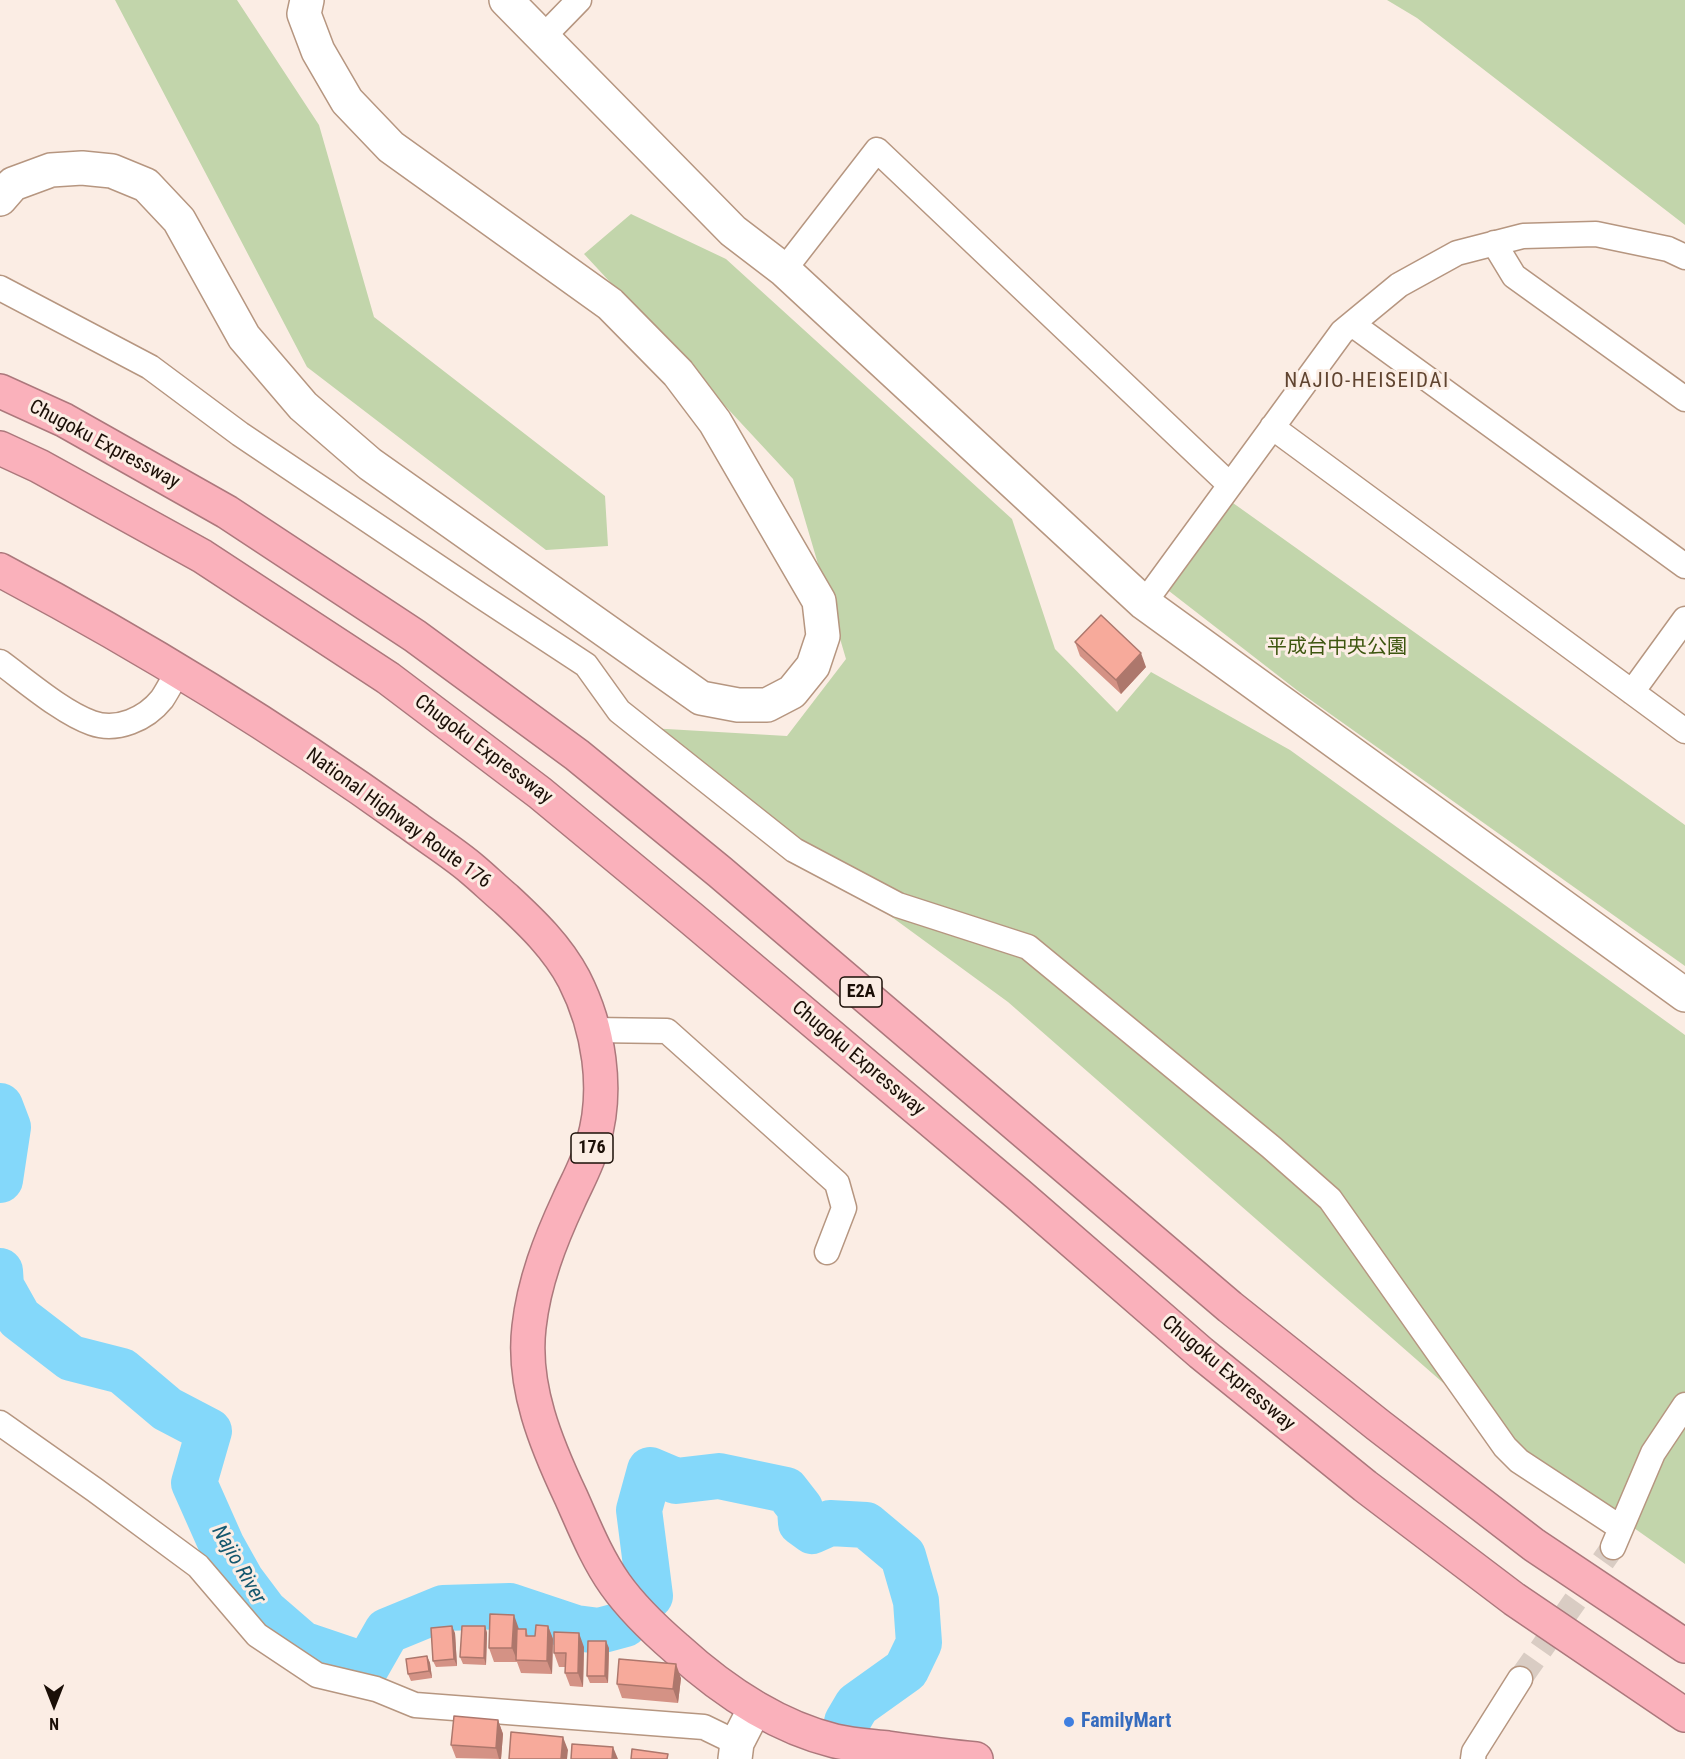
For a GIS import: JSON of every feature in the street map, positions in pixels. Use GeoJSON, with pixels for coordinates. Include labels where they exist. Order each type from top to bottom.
{"type":"FeatureCollection","features":[{"type":"Feature","properties":{"kind":"highway","name":"Chugoku Expressway"},"geometry":{"type":"LineString","coordinates":[[0,391],[64,420],[227,512],[415,636],[567,748],[720,872],[1258,1329],[1534,1545],[1685,1646]]}},
{"type":"Feature","properties":{"kind":"highway","name":"Chugoku Expressway"},"geometry":{"type":"LineString","coordinates":[[0,448],[39,466],[202,556],[388,678],[540,793],[620,859],[1018,1194],[1201,1353],[1365,1486],[1514,1599],[1673,1707]]}},
{"type":"Feature","properties":{"kind":"highway","name":"National Highway Route 176"},"geometry":{"type":"LineString","coordinates":[[0,570],[215,692],[354,783],[471,868],[536,926],[557,952],[573,978],[586,1008],[597,1044],[600,1113],[593,1146],[537,1278],[528,1330],[528,1363],[532,1393],[548,1448],[590,1541],[616,1585],[653,1628],[712,1680],[755,1708],[807,1733],[840,1743],[976,1759]]}},
{"type":"Feature","properties":{"kind":"street"},"geometry":{"type":"LineString","coordinates":[[0,199],[13,184],[51,170],[82,168],[112,171],[146,185],[179,220],[244,337],[303,406],[370,464],[701,698],[738,705],[767,705],[792,692],[813,666],[823,636],[819,601],[715,422],[678,373],[610,304],[391,147],[347,101],[318,51],[304,14],[307,0]]}},
{"type":"Feature","properties":{"kind":"street"},"geometry":{"type":"LineString","coordinates":[[506,0],[733,231],[784,270],[1144,603],[1685,995]]}},
{"type":"Feature","properties":{"kind":"street"},"geometry":{"type":"LineString","coordinates":[[543,37],[579,0]]}},
{"type":"Feature","properties":{"kind":"street"},"geometry":{"type":"LineString","coordinates":[[784,270],[877,150],[1230,485]]}},
{"type":"Feature","properties":{"kind":"street"},"geometry":{"type":"LineString","coordinates":[[1144,603],[1342,332],[1399,285],[1457,253],[1523,236],[1596,234],[1668,249],[1685,257]]}},
{"type":"Feature","properties":{"kind":"street"},"geometry":{"type":"LineString","coordinates":[[1494,243],[1514,276],[1685,399]]}},
{"type":"Feature","properties":{"kind":"street"},"geometry":{"type":"LineString","coordinates":[[0,288],[150,367],[250,441],[586,665],[619,711],[794,850],[898,905],[1028,946],[1271,1147],[1330,1200],[1505,1446],[1519,1461],[1617,1537],[1653,1453],[1685,1405]]}},
{"type":"Feature","properties":{"kind":"street"},"geometry":{"type":"LineString","coordinates":[[1352,324],[1685,566]]}},
{"type":"Feature","properties":{"kind":"street"},"geometry":{"type":"LineString","coordinates":[[1272,427],[1685,731]]}},
{"type":"Feature","properties":{"kind":"street"},"geometry":{"type":"LineString","coordinates":[[1632,692],[1685,619]]}},
{"type":"Feature","properties":{"kind":"street"},"geometry":{"type":"LineString","coordinates":[[0,662],[70,713],[93,724],[116,727],[136,720],[150,710],[162,699],[178,671]]}},
{"type":"Feature","properties":{"kind":"street"},"geometry":{"type":"LineString","coordinates":[[593,1030],[667,1031],[837,1183],[844,1208],[827,1252]]}},
{"type":"Feature","properties":{"kind":"street"},"geometry":{"type":"LineString","coordinates":[[0,1423],[198,1566],[257,1635],[317,1675],[376,1689],[415,1705],[704,1727],[736,1751],[755,1708]]}},
{"type":"Feature","properties":{"kind":"street"},"geometry":{"type":"LineString","coordinates":[[1473,1759],[1474,1752],[1520,1679]]}},
{"type":"Feature","properties":{"kind":"green space"},"geometry":{"type":"Polygon","coordinates":[[[115,0],[237,0],[319,125],[374,317],[605,496],[608,546],[546,550],[307,367],[115,0]]]}},
{"type":"Feature","properties":{"kind":"green space"},"geometry":{"type":"Polygon","coordinates":[[[1387,0],[1685,0],[1685,225],[1417,18],[1387,0]]]}},
{"type":"Feature","properties":{"kind":"green space"},"geometry":{"type":"Polygon","coordinates":[[[631,214],[726,259],[1012,519],[1055,649],[1117,712],[1151,672],[1290,750],[1685,1035],[1685,1564],[1505,1437],[1008,1002],[632,727],[787,736],[846,659],[793,479],[584,254],[631,214]]]}},
{"type":"Feature","properties":{"kind":"green space","name":"平成台中央公園"},"geometry":{"type":"Polygon","coordinates":[[[1233,503],[1685,825],[1685,966],[1298,691],[1169,591],[1233,503]]]}},
{"type":"Feature","properties":{"kind":"building"},"geometry":{"type":"Polygon","coordinates":[[[1101,615],[1141,653],[1116,680],[1075,642],[1101,615]]]}},
{"type":"Feature","properties":{"kind":"building"},"geometry":{"type":"Polygon","coordinates":[[[490,1614],[514,1615],[512,1648],[489,1648],[490,1614]]]}},
{"type":"Feature","properties":{"kind":"building"},"geometry":{"type":"Polygon","coordinates":[[[536,1625],[548,1626],[547,1661],[516,1660],[517,1629],[526,1629],[526,1636],[535,1636],[536,1625]]]}},
{"type":"Feature","properties":{"kind":"building"},"geometry":{"type":"Polygon","coordinates":[[[452,1626],[454,1659],[433,1661],[431,1628],[452,1626]]]}},
{"type":"Feature","properties":{"kind":"building"},"geometry":{"type":"Polygon","coordinates":[[[462,1626],[485,1626],[484,1658],[460,1657],[462,1626]]]}},
{"type":"Feature","properties":{"kind":"building"},"geometry":{"type":"Polygon","coordinates":[[[554,1632],[579,1633],[578,1673],[565,1673],[566,1653],[554,1653],[554,1632]]]}},
{"type":"Feature","properties":{"kind":"building"},"geometry":{"type":"Polygon","coordinates":[[[588,1641],[606,1641],[605,1676],[587,1676],[588,1641]]]}},
{"type":"Feature","properties":{"kind":"building"},"geometry":{"type":"Polygon","coordinates":[[[427,1656],[429,1671],[408,1674],[406,1659],[427,1656]]]}},
{"type":"Feature","properties":{"kind":"building"},"geometry":{"type":"Polygon","coordinates":[[[619,1659],[676,1664],[673,1689],[617,1684],[619,1659]]]}},
{"type":"Feature","properties":{"kind":"building"},"geometry":{"type":"Polygon","coordinates":[[[454,1716],[498,1720],[496,1748],[451,1745],[454,1716]]]}},
{"type":"Feature","properties":{"kind":"building"},"geometry":{"type":"Polygon","coordinates":[[[511,1732],[563,1737],[561,1759],[509,1759],[511,1732]]]}},
{"type":"Feature","properties":{"kind":"building"},"geometry":{"type":"Polygon","coordinates":[[[572,1744],[613,1747],[612,1759],[571,1759],[572,1744]]]}},
{"type":"Feature","properties":{"kind":"building"},"geometry":{"type":"Polygon","coordinates":[[[632,1749],[668,1754],[667,1759],[631,1759],[632,1749]]]}},
{"type":"Feature","properties":{"kind":"waterway","name":"Najio River"},"geometry":{"type":"LineString","coordinates":[[0,1106],[8,1127],[0,1180]]}},
{"type":"Feature","properties":{"kind":"waterway","name":"Najio River"},"geometry":{"type":"LineString","coordinates":[[0,1271],[1,1286],[19,1318],[71,1358],[122,1371],[167,1409],[209,1431],[194,1483],[222,1546],[241,1580],[265,1612],[302,1644],[367,1666],[387,1631],[443,1608],[510,1606],[576,1628],[599,1631],[625,1624]]}},
{"type":"Feature","properties":{"kind":"waterway","name":"Najio River"},"geometry":{"type":"LineString","coordinates":[[650,1596],[639,1510],[650,1470],[676,1481],[719,1476],[786,1490],[800,1508],[801,1523],[812,1531],[830,1523],[866,1525],[903,1556],[916,1601],[919,1643],[906,1670],[857,1705],[847,1722]]}},
{"type":"Feature","properties":{"kind":"tunnel"},"geometry":{"type":"LineString","coordinates":[[1520,1679],[1613,1547]]}},
{"type":"Feature","properties":{"kind":"place","name":"FamilyMart"},"geometry":{"type":"Point","coordinates":[1069,1722]}},
{"type":"Feature","properties":{"kind":"district","name":"NAJIO-HEISEIDAI"},"geometry":{"type":"Point","coordinates":[1367,382]}}]}
